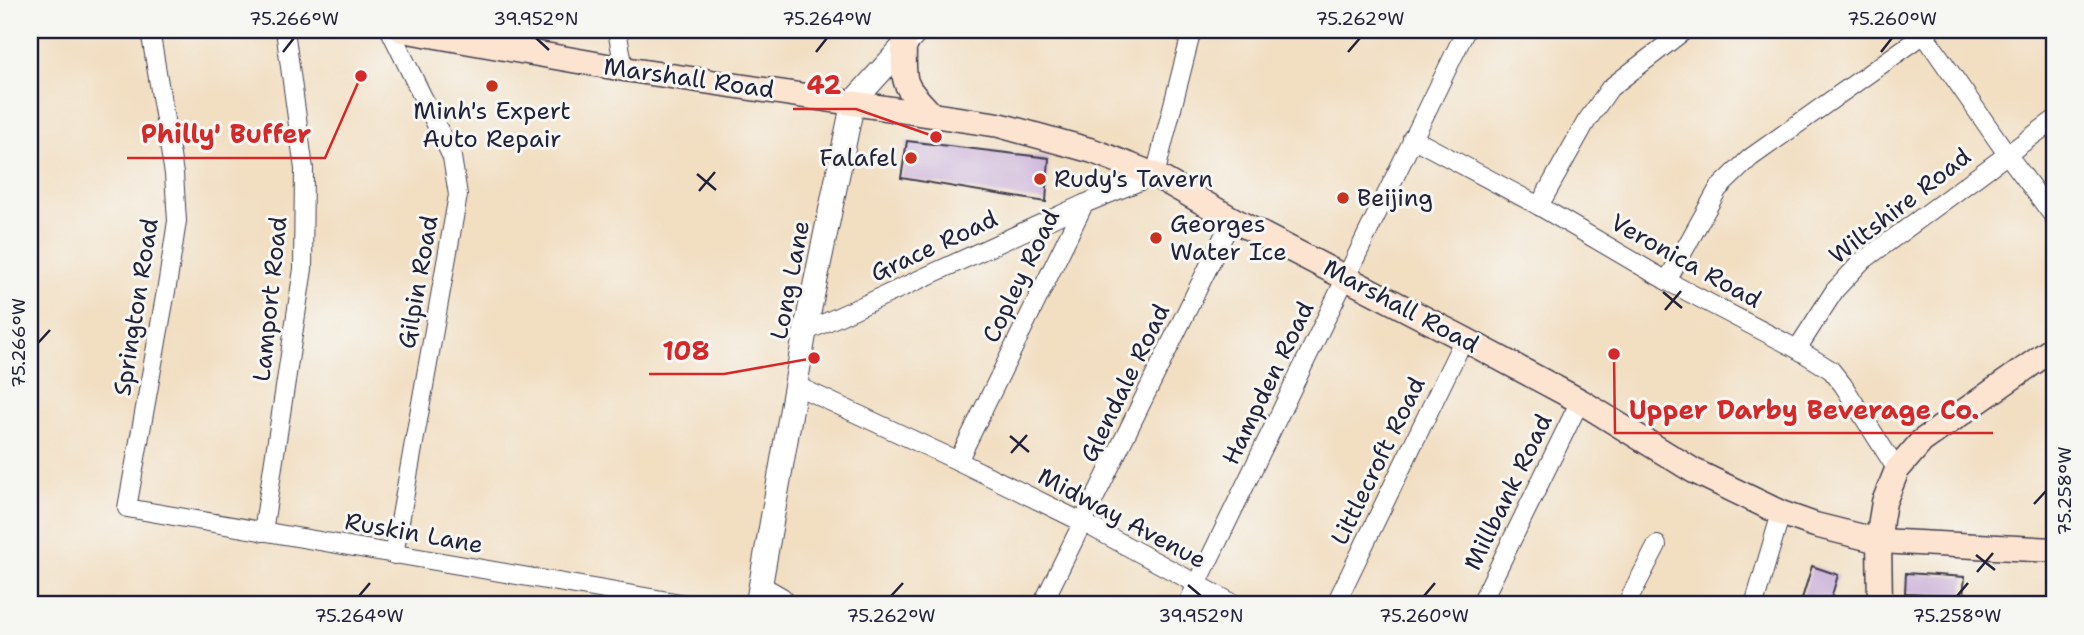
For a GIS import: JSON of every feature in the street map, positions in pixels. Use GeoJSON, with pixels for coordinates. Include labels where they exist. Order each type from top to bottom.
{"type":"FeatureCollection","features":[{"type":"Feature","properties":{"kind":"main road","name":"Marshall Road"},"geometry":{"type":"LineString","coordinates":[[402,30],[442,33],[624,69],[999,125],[1093,150],[1155,175],[1232,219],[1580,401],[1694,471],[1781,513],[1815,525],[1879,541],[2054,551]]}},
{"type":"Feature","properties":{"kind":"main road"},"geometry":{"type":"LineString","coordinates":[[911,37],[904,70],[907,89],[931,114]]}},
{"type":"Feature","properties":{"kind":"main road"},"geometry":{"type":"LineString","coordinates":[[1880,605],[1879,541],[1884,502],[1897,470],[1922,440],[2054,348]]}},
{"type":"Feature","properties":{"kind":"street","name":"Springton Road"},"geometry":{"type":"LineString","coordinates":[[127,509],[169,280],[177,221],[174,174],[149,30]]}},
{"type":"Feature","properties":{"kind":"street","name":"Lamport Road"},"geometry":{"type":"LineString","coordinates":[[263,532],[303,269],[304,169],[285,30]]}},
{"type":"Feature","properties":{"kind":"street","name":"Gilpin Road"},"geometry":{"type":"LineString","coordinates":[[390,30],[452,157],[458,195],[394,555]]}},
{"type":"Feature","properties":{"kind":"street"},"geometry":{"type":"LineString","coordinates":[[617,30],[624,69]]}},
{"type":"Feature","properties":{"kind":"street"},"geometry":{"type":"LineString","coordinates":[[1155,175],[1192,30]]}},
{"type":"Feature","properties":{"kind":"street","name":"Hampden Road"},"geometry":{"type":"LineString","coordinates":[[1187,605],[1466,30]]}},
{"type":"Feature","properties":{"kind":"street"},"geometry":{"type":"LineString","coordinates":[[1539,206],[1586,122],[1610,88],[1685,30]]}},
{"type":"Feature","properties":{"kind":"street"},"geometry":{"type":"LineString","coordinates":[[1667,281],[1718,190],[1731,175],[1750,158],[1925,31],[2007,154],[2054,217]]}},
{"type":"Feature","properties":{"kind":"street","name":"Long Lane"},"geometry":{"type":"LineString","coordinates":[[759,595],[795,385],[853,102],[911,37]]}},
{"type":"Feature","properties":{"kind":"street","name":"Wiltshire Road"},"geometry":{"type":"LineString","coordinates":[[1797,349],[1835,290],[1861,262],[2054,120]]}},
{"type":"Feature","properties":{"kind":"street","name":"Veronica Road"},"geometry":{"type":"LineString","coordinates":[[1412,138],[1831,370],[1897,470]]}},
{"type":"Feature","properties":{"kind":"street","name":"Copley Road"},"geometry":{"type":"LineString","coordinates":[[958,461],[1084,204],[1155,175]]}},
{"type":"Feature","properties":{"kind":"street","name":"Grace Road"},"geometry":{"type":"LineString","coordinates":[[806,332],[1084,204]]}},
{"type":"Feature","properties":{"kind":"street","name":"Glendale Road"},"geometry":{"type":"LineString","coordinates":[[1042,605],[1232,219]]}},
{"type":"Feature","properties":{"kind":"street","name":"Littlecroft Road"},"geometry":{"type":"LineString","coordinates":[[1335,605],[1464,339]]}},
{"type":"Feature","properties":{"kind":"street","name":"Midway Avenue"},"geometry":{"type":"LineString","coordinates":[[795,385],[1084,523],[1236,605]]}},
{"type":"Feature","properties":{"kind":"street","name":"Millbank Road"},"geometry":{"type":"LineString","coordinates":[[1480,605],[1580,401]]}},
{"type":"Feature","properties":{"kind":"street","name":"Ruskin Lane"},"geometry":{"type":"LineString","coordinates":[[127,509],[692,605]]}},
{"type":"Feature","properties":{"kind":"street"},"geometry":{"type":"LineString","coordinates":[[1755,605],[1781,513]]}},
{"type":"Feature","properties":{"kind":"street"},"geometry":{"type":"LineString","coordinates":[[1626,605],[1653,553]]}},
{"type":"Feature","properties":{"kind":"street"},"geometry":{"type":"LineString","coordinates":[[759,595],[782,597],[789,605]]}},
{"type":"Feature","properties":{"kind":"building"},"geometry":{"type":"Polygon","coordinates":[[[907,141],[1049,158],[1046,202],[901,178],[907,141]]]}},
{"type":"Feature","properties":{"kind":"building"},"geometry":{"type":"Polygon","coordinates":[[[1812,566],[1838,575],[1829,605],[1800,605],[1812,566]]]}},
{"type":"Feature","properties":{"kind":"building"},"geometry":{"type":"Polygon","coordinates":[[[1906,573],[1965,577],[1963,596],[1905,593],[1906,573]]]}},
{"type":"Feature","properties":{"kind":"place","name":"Philly' Buffer"},"geometry":{"type":"Point","coordinates":[361,76]}},
{"type":"Feature","properties":{"kind":"place","name":"Minh's Expert Auto Repair"},"geometry":{"type":"Point","coordinates":[492,86]}},
{"type":"Feature","properties":{"kind":"place","name":"42"},"geometry":{"type":"Point","coordinates":[936,137]}},
{"type":"Feature","properties":{"kind":"place","name":"Falafel"},"geometry":{"type":"Point","coordinates":[911,158]}},
{"type":"Feature","properties":{"kind":"place","name":"Rudy's Tavern"},"geometry":{"type":"Point","coordinates":[1040,179]}},
{"type":"Feature","properties":{"kind":"place","name":"Beijing"},"geometry":{"type":"Point","coordinates":[1343,198]}},
{"type":"Feature","properties":{"kind":"place","name":"Georges Water Ice"},"geometry":{"type":"Point","coordinates":[1156,238]}},
{"type":"Feature","properties":{"kind":"place","name":"Upper Darby Beverage Co."},"geometry":{"type":"Point","coordinates":[1614,354]}},
{"type":"Feature","properties":{"kind":"place","name":"108"},"geometry":{"type":"Point","coordinates":[814,358]}}]}
